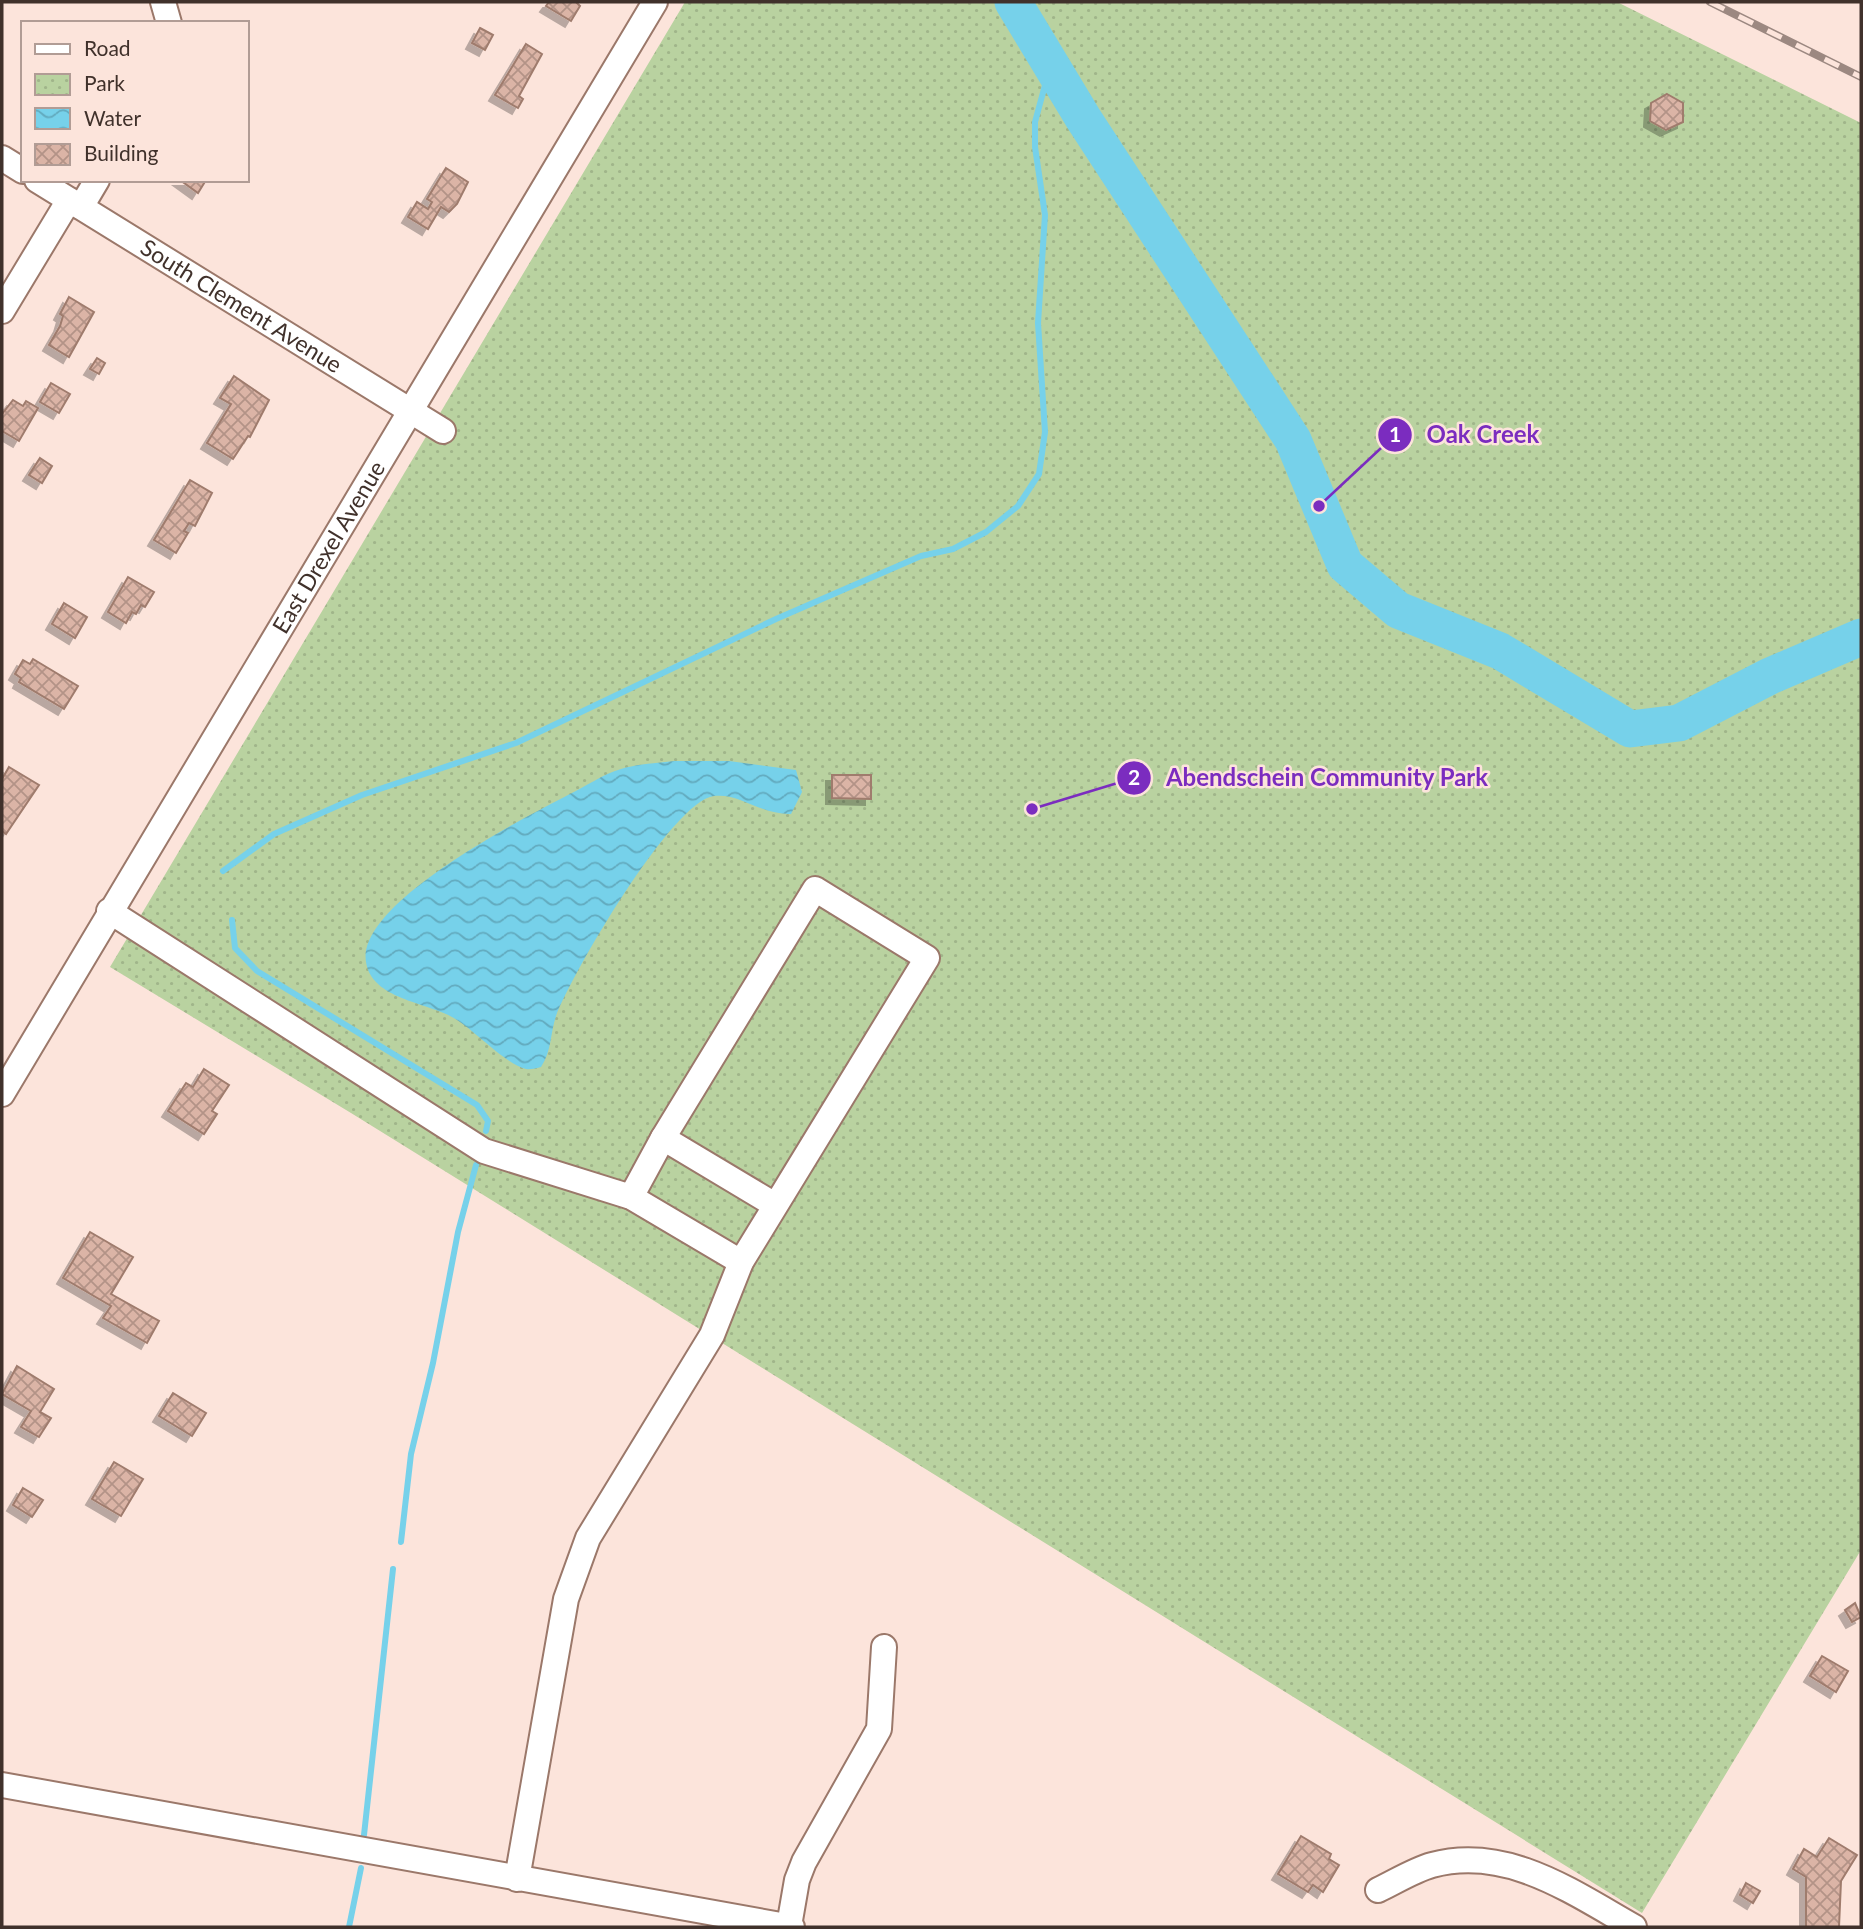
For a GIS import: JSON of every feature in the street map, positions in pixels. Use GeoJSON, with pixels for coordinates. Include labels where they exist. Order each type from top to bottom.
{"type":"FeatureCollection","features":[{"type":"Feature","properties":{"kind":"street"},"geometry":{"type":"LineString","coordinates":[[163,2],[168,21]]}},
{"type":"Feature","properties":{"kind":"street","name":"East Drexel Avenue"},"geometry":{"type":"LineString","coordinates":[[2,1094],[655,2]]}},
{"type":"Feature","properties":{"kind":"street"},"geometry":{"type":"LineString","coordinates":[[2,158],[21,171]]}},
{"type":"Feature","properties":{"kind":"street","name":"South Clement Avenue"},"geometry":{"type":"LineString","coordinates":[[40,182],[443,431]]}},
{"type":"Feature","properties":{"kind":"street"},"geometry":{"type":"LineString","coordinates":[[2,311],[75,204],[95,182]]}},
{"type":"Feature","properties":{"kind":"street"},"geometry":{"type":"LineString","coordinates":[[517,1879],[566,1599],[575,1570],[616,1490],[712,1335],[741,1262],[927,958],[815,889],[663,1138],[631,1197]]}},
{"type":"Feature","properties":{"kind":"street"},"geometry":{"type":"LineString","coordinates":[[109,911],[484,1151],[631,1197],[741,1262]]}},
{"type":"Feature","properties":{"kind":"street"},"geometry":{"type":"LineString","coordinates":[[663,1138],[775,1205]]}},
{"type":"Feature","properties":{"kind":"street"},"geometry":{"type":"LineString","coordinates":[[2,1786],[791,1927],[797,1880],[804,1862],[880,1729],[884,1647]]}},
{"type":"Feature","properties":{"kind":"street"},"geometry":{"type":"LineString","coordinates":[[1378,1890],[1431,1865],[1474,1858],[1521,1868],[1634,1927]]}},
{"type":"Feature","properties":{"kind":"green space"},"geometry":{"type":"Polygon","coordinates":[[[685,2],[1617,2],[1861,123],[1861,1550],[1642,1913],[351,1113],[110,967],[685,2]]]}},
{"type":"Feature","properties":{"kind":"water"},"geometry":{"type":"Polygon","coordinates":[[[674,761],[729,761],[796,770],[802,792],[791,814],[770,811],[733,798],[714,796],[696,805],[674,827],[625,892],[581,965],[556,1016],[549,1048],[541,1067],[528,1069],[518,1066],[457,1020],[391,993],[371,975],[366,962],[370,939],[387,914],[414,889],[447,865],[516,822],[608,774],[634,766],[674,761]]]}},
{"type":"Feature","properties":{"kind":"building"},"geometry":{"type":"Polygon","coordinates":[[[549,2],[576,2],[580,6],[571,21],[546,6],[549,2]]]}},
{"type":"Feature","properties":{"kind":"building"},"geometry":{"type":"Polygon","coordinates":[[[480,28],[493,35],[485,50],[472,43],[480,28]]]}},
{"type":"Feature","properties":{"kind":"building"},"geometry":{"type":"Polygon","coordinates":[[[526,44],[542,54],[519,96],[523,99],[518,108],[495,95],[526,44]]]}},
{"type":"Feature","properties":{"kind":"building"},"geometry":{"type":"Polygon","coordinates":[[[1667,94],[1683,103],[1683,122],[1666,130],[1650,121],[1651,103],[1667,94]]]}},
{"type":"Feature","properties":{"kind":"building"},"geometry":{"type":"Polygon","coordinates":[[[446,168],[468,182],[457,204],[449,212],[441,207],[428,229],[408,217],[417,202],[428,209],[432,202],[427,199],[446,168]]]}},
{"type":"Feature","properties":{"kind":"building"},"geometry":{"type":"Polygon","coordinates":[[[183,182],[205,182],[198,193],[183,182]]]}},
{"type":"Feature","properties":{"kind":"building"},"geometry":{"type":"Polygon","coordinates":[[[69,297],[94,312],[69,357],[49,345],[60,326],[63,316],[60,314],[69,297]]]}},
{"type":"Feature","properties":{"kind":"building"},"geometry":{"type":"Polygon","coordinates":[[[97,358],[105,363],[99,374],[90,369],[97,358]]]}},
{"type":"Feature","properties":{"kind":"building"},"geometry":{"type":"Polygon","coordinates":[[[234,376],[269,400],[250,437],[248,436],[233,459],[207,443],[231,404],[220,398],[234,376]]]}},
{"type":"Feature","properties":{"kind":"building"},"geometry":{"type":"Polygon","coordinates":[[[51,383],[70,394],[59,413],[40,402],[51,383]]]}},
{"type":"Feature","properties":{"kind":"building"},"geometry":{"type":"Polygon","coordinates":[[[13,400],[23,406],[26,401],[38,408],[19,441],[2,431],[2,414],[13,400]]]}},
{"type":"Feature","properties":{"kind":"building"},"geometry":{"type":"Polygon","coordinates":[[[40,458],[52,466],[42,483],[29,475],[40,458]]]}},
{"type":"Feature","properties":{"kind":"building"},"geometry":{"type":"Polygon","coordinates":[[[190,480],[212,493],[195,526],[189,523],[184,531],[188,533],[176,553],[154,540],[190,480]]]}},
{"type":"Feature","properties":{"kind":"building"},"geometry":{"type":"Polygon","coordinates":[[[128,577],[154,592],[145,607],[141,605],[136,614],[132,612],[126,623],[108,612],[128,577]]]}},
{"type":"Feature","properties":{"kind":"building"},"geometry":{"type":"Polygon","coordinates":[[[64,603],[87,617],[75,638],[52,624],[64,603]]]}},
{"type":"Feature","properties":{"kind":"building"},"geometry":{"type":"Polygon","coordinates":[[[33,659],[78,686],[64,709],[19,682],[21,678],[15,674],[23,660],[30,664],[33,659]]]}},
{"type":"Feature","properties":{"kind":"building"},"geometry":{"type":"Polygon","coordinates":[[[9,767],[39,785],[6,834],[2,831],[2,779],[9,767]]]}},
{"type":"Feature","properties":{"kind":"building"},"geometry":{"type":"Polygon","coordinates":[[[832,775],[871,775],[871,799],[832,798],[832,775]]]}},
{"type":"Feature","properties":{"kind":"building"},"geometry":{"type":"Polygon","coordinates":[[[204,1069],[229,1085],[212,1111],[217,1114],[204,1134],[168,1111],[186,1083],[193,1087],[204,1069]]]}},
{"type":"Feature","properties":{"kind":"building"},"geometry":{"type":"Polygon","coordinates":[[[90,1232],[133,1257],[111,1294],[159,1321],[147,1343],[103,1318],[111,1306],[63,1278],[90,1232]]]}},
{"type":"Feature","properties":{"kind":"building"},"geometry":{"type":"Polygon","coordinates":[[[17,1366],[54,1389],[40,1412],[51,1418],[39,1437],[21,1427],[31,1411],[2,1394],[17,1366]]]}},
{"type":"Feature","properties":{"kind":"building"},"geometry":{"type":"Polygon","coordinates":[[[173,1393],[206,1413],[192,1436],[159,1416],[173,1393]]]}},
{"type":"Feature","properties":{"kind":"building"},"geometry":{"type":"Polygon","coordinates":[[[114,1462],[143,1479],[121,1516],[92,1499],[114,1462]]]}},
{"type":"Feature","properties":{"kind":"building"},"geometry":{"type":"Polygon","coordinates":[[[23,1488],[43,1500],[32,1517],[13,1505],[23,1488]]]}},
{"type":"Feature","properties":{"kind":"building"},"geometry":{"type":"Polygon","coordinates":[[[1855,1603],[1861,1617],[1852,1622],[1845,1610],[1855,1603]]]}},
{"type":"Feature","properties":{"kind":"building"},"geometry":{"type":"Polygon","coordinates":[[[1822,1656],[1848,1671],[1836,1692],[1810,1676],[1822,1656]]]}},
{"type":"Feature","properties":{"kind":"building"},"geometry":{"type":"Polygon","coordinates":[[[1301,1836],[1331,1854],[1329,1859],[1339,1865],[1323,1892],[1313,1885],[1308,1892],[1278,1874],[1301,1836]]]}},
{"type":"Feature","properties":{"kind":"building"},"geometry":{"type":"Polygon","coordinates":[[[1829,1838],[1857,1855],[1841,1881],[1839,1927],[1806,1927],[1806,1877],[1793,1869],[1804,1849],[1817,1857],[1829,1838]]]}},
{"type":"Feature","properties":{"kind":"building"},"geometry":{"type":"Polygon","coordinates":[[[1746,1883],[1760,1891],[1753,1903],[1740,1895],[1746,1883]]]}},
{"type":"Feature","properties":{"kind":"waterway"},"geometry":{"type":"LineString","coordinates":[[1013,2],[1083,118],[1293,440],[1345,565],[1398,610],[1500,651],[1630,729],[1679,723],[1770,676],[1861,637]]}},
{"type":"Feature","properties":{"kind":"waterway"},"geometry":{"type":"LineString","coordinates":[[223,871],[274,834],[362,795],[516,743],[776,619],[921,556],[953,549],[986,532],[1018,506],[1039,474],[1045,432],[1038,323],[1045,215],[1035,147],[1035,122],[1051,63]]}},
{"type":"Feature","properties":{"kind":"waterway"},"geometry":{"type":"LineString","coordinates":[[232,920],[235,948],[257,971],[477,1105],[488,1121],[486,1131]]}},
{"type":"Feature","properties":{"kind":"waterway"},"geometry":{"type":"LineString","coordinates":[[401,1542],[411,1454],[433,1363],[458,1232],[476,1165]]}},
{"type":"Feature","properties":{"kind":"waterway"},"geometry":{"type":"LineString","coordinates":[[364,1835],[393,1569]]}},
{"type":"Feature","properties":{"kind":"waterway"},"geometry":{"type":"LineString","coordinates":[[349,1927],[361,1868]]}},
{"type":"Feature","properties":{"kind":"railway"},"geometry":{"type":"LineString","coordinates":[[1710,2],[1861,77]]}},
{"type":"Feature","properties":{"kind":"place","name":"Oak Creek"},"geometry":{"type":"Point","coordinates":[1319,506]}},
{"type":"Feature","properties":{"kind":"place","name":"Abendschein Community Park"},"geometry":{"type":"Point","coordinates":[1032,809]}}]}
